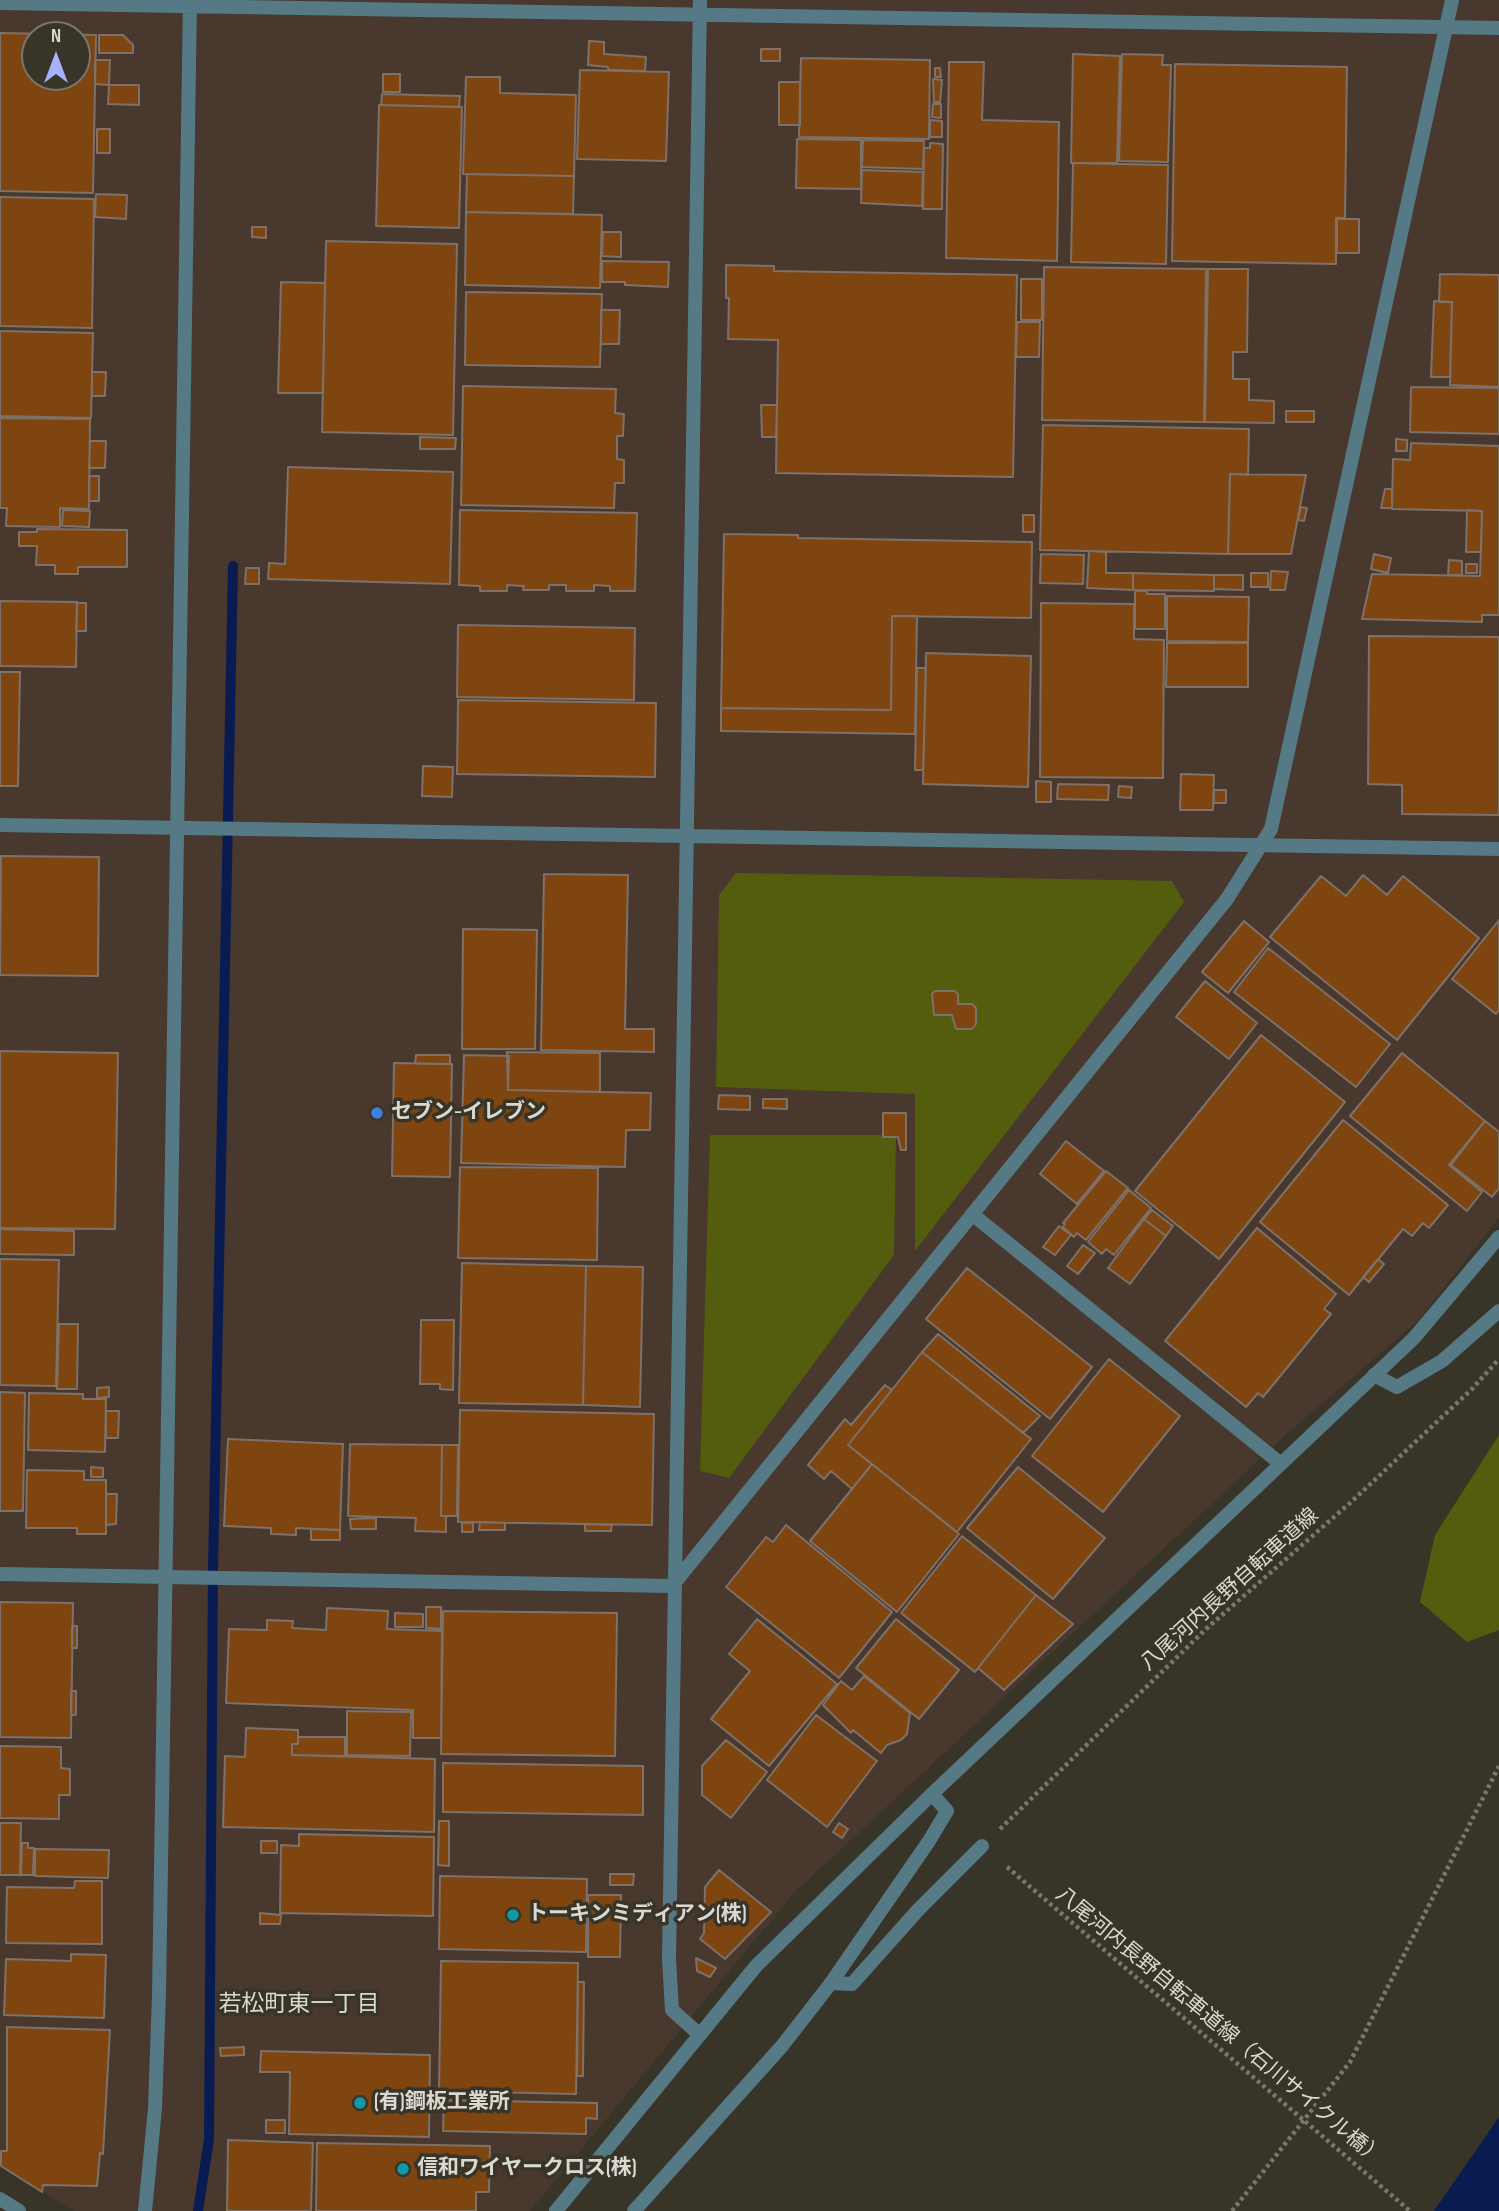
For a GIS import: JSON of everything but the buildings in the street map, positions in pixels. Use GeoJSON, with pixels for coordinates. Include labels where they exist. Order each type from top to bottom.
{"type":"FeatureCollection","features":[{"type":"Feature","properties":{"kind":"street"},"geometry":{"type":"LineString","coordinates":[[0,1574],[673,1586],[1227,899],[1271,828],[1452,0]]}},
{"type":"Feature","properties":{"kind":"street"},"geometry":{"type":"LineString","coordinates":[[0,3],[700,7],[1499,27]]}},
{"type":"Feature","properties":{"kind":"street"},"geometry":{"type":"LineString","coordinates":[[145,2211],[155,2108],[190,3]]}},
{"type":"Feature","properties":{"kind":"street"},"geometry":{"type":"LineString","coordinates":[[699,2035],[673,2010],[669,1959],[700,7]]}},
{"type":"Feature","properties":{"kind":"street"},"geometry":{"type":"LineString","coordinates":[[0,825],[1499,849]]}},
{"type":"Feature","properties":{"kind":"street"},"geometry":{"type":"LineString","coordinates":[[972,1214],[1281,1464]]}},
{"type":"Feature","properties":{"kind":"street"},"geometry":{"type":"LineString","coordinates":[[556,2211],[756,1966],[932,1794],[1414,1338],[1499,1237]]}},
{"type":"Feature","properties":{"kind":"street"},"geometry":{"type":"LineString","coordinates":[[1374,1375],[1397,1387],[1442,1361],[1499,1311]]}},
{"type":"Feature","properties":{"kind":"street"},"geometry":{"type":"LineString","coordinates":[[634,2211],[782,2046],[831,1983],[947,1811],[932,1794]]}},
{"type":"Feature","properties":{"kind":"street"},"geometry":{"type":"LineString","coordinates":[[831,1983],[852,1984],[918,1910],[982,1846]]}},
{"type":"Feature","properties":{"kind":"street"},"geometry":{"type":"LineString","coordinates":[[0,2199],[19,2211]]}},
{"type":"Feature","properties":{"kind":"path","name":"八尾河内長野自転車道線"},"geometry":{"type":"LineString","coordinates":[[982,1846],[1206,1629],[1360,1494],[1472,1389],[1499,1359]]}},
{"type":"Feature","properties":{"kind":"path"},"geometry":{"type":"LineString","coordinates":[[1232,2211],[1350,2062],[1499,1766]]}},
{"type":"Feature","properties":{"kind":"path","name":"八尾河内長野自転車道線（石川サイクル橋）"},"geometry":{"type":"LineString","coordinates":[[1007,1867],[1410,2211]]}},
{"type":"Feature","properties":{"kind":"shaded area"},"geometry":{"type":"Polygon","coordinates":[[[0,0],[1499,0],[1499,1218],[1418,1321],[1289,1432],[795,1892],[530,2211],[74,2211],[0,2166],[0,0]]]}},
{"type":"Feature","properties":{"kind":"green space"},"geometry":{"type":"Polygon","coordinates":[[[736,873],[1172,881],[1184,902],[915,1251],[915,1094],[716,1087],[719,895],[736,873]]]}},
{"type":"Feature","properties":{"kind":"green space"},"geometry":{"type":"Polygon","coordinates":[[[710,1135],[896,1135],[894,1255],[729,1478],[700,1471],[710,1135]]]}},
{"type":"Feature","properties":{"kind":"green space"},"geometry":{"type":"Polygon","coordinates":[[[1499,1435],[1499,1630],[1467,1642],[1420,1602],[1435,1535],[1499,1435]]]}},
{"type":"Feature","properties":{"kind":"water"},"geometry":{"type":"Polygon","coordinates":[[[1499,2117],[1499,2211],[1434,2211],[1499,2117]]]}},
{"type":"Feature","properties":{"kind":"waterway"},"geometry":{"type":"LineString","coordinates":[[198,2211],[209,2139],[213,1568],[233,566]]}},
{"type":"Feature","properties":{"kind":"place","name":"セブン-イレブン"},"geometry":{"type":"Point","coordinates":[377,1113]}},
{"type":"Feature","properties":{"kind":"place","name":"トーキンミディアン(株)"},"geometry":{"type":"Point","coordinates":[513,1915]}},
{"type":"Feature","properties":{"kind":"place","name":"(有)鋼板工業所"},"geometry":{"type":"Point","coordinates":[360,2103]}},
{"type":"Feature","properties":{"kind":"place","name":"信和ワイヤークロス(株)"},"geometry":{"type":"Point","coordinates":[403,2169]}},
{"type":"Feature","properties":{"kind":"district","name":"若松町東一丁目"},"geometry":{"type":"Point","coordinates":[299,2005]}}]}
